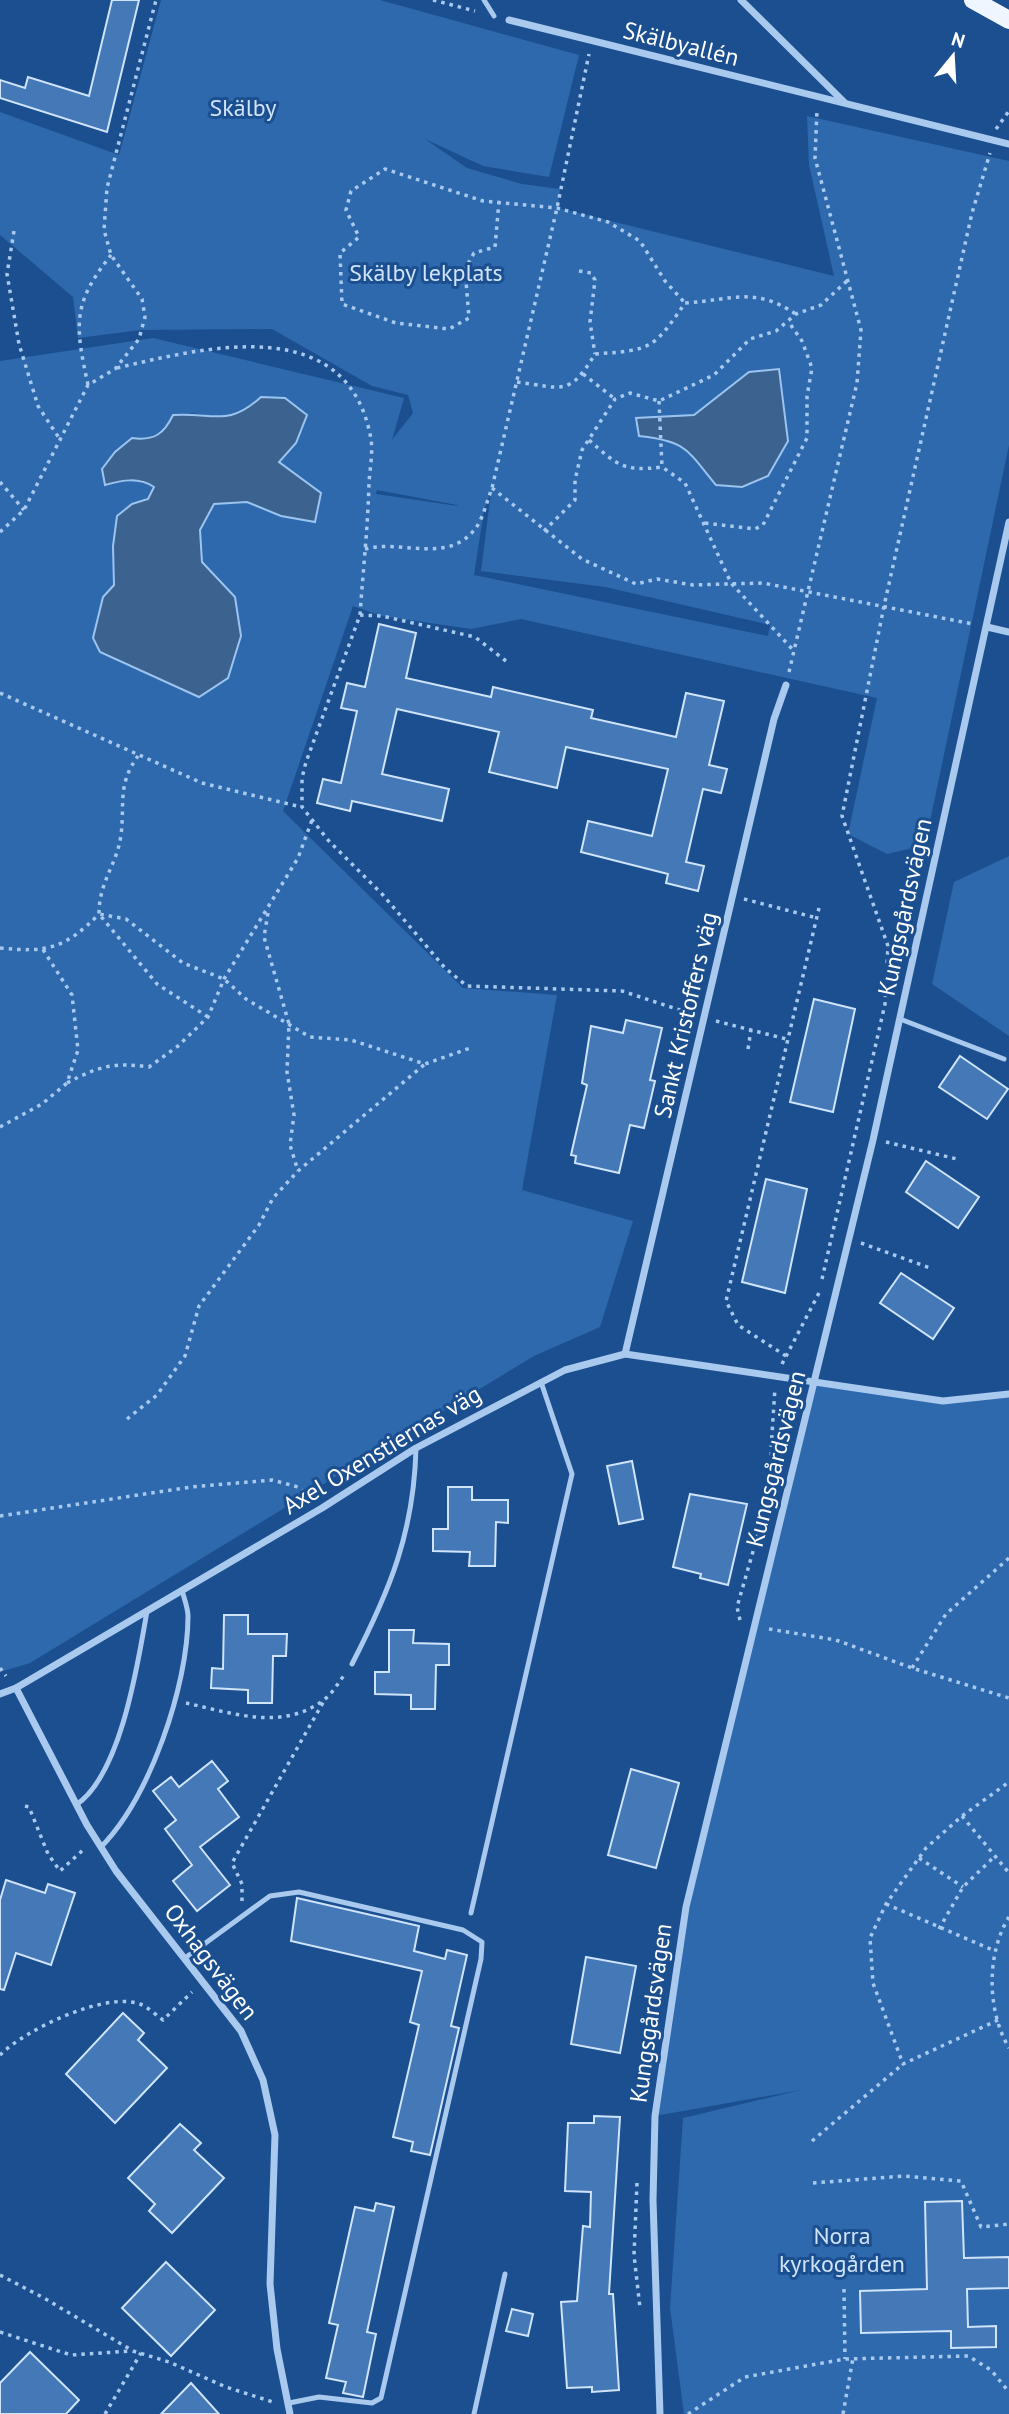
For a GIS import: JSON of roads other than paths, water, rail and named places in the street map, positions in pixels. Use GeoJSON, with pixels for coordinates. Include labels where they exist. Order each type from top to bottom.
{"type":"FeatureCollection","features":[{"type":"Feature","properties":{"kind":"main road"},"geometry":{"type":"LineString","coordinates":[[973,0],[1009,20]]}},
{"type":"Feature","properties":{"kind":"street","name":"Skälbyallén"},"geometry":{"type":"LineString","coordinates":[[741,0],[844,102]]}},
{"type":"Feature","properties":{"kind":"street","name":"Skälbyallén"},"geometry":{"type":"LineString","coordinates":[[509,20],[1009,144]]}},
{"type":"Feature","properties":{"kind":"street","name":"Kungsgårdsvägen"},"geometry":{"type":"LineString","coordinates":[[660,2414],[653,2200],[655,2116],[686,1907],[873,1140],[1009,522]]}},
{"type":"Feature","properties":{"kind":"street"},"geometry":{"type":"LineString","coordinates":[[987,627],[1009,632]]}},
{"type":"Feature","properties":{"kind":"street","name":"Sankt Kristoffers väg"},"geometry":{"type":"LineString","coordinates":[[625,1354],[774,719],[786,685]]}},
{"type":"Feature","properties":{"kind":"street","name":"Axel Oxenstiernas väg"},"geometry":{"type":"LineString","coordinates":[[0,1694],[16,1688],[322,1508],[416,1448],[565,1370],[625,1354],[943,1401],[1009,1394]]}},
{"type":"Feature","properties":{"kind":"street","name":"Oxhagsvägen"},"geometry":{"type":"LineString","coordinates":[[16,1688],[76,1805],[116,1871],[241,2031],[263,2080],[275,2135],[270,2284],[277,2349],[290,2414]]}},
{"type":"Feature","properties":{"kind":"lane"},"geometry":{"type":"LineString","coordinates":[[484,0],[494,16]]}},
{"type":"Feature","properties":{"kind":"lane"},"geometry":{"type":"LineString","coordinates":[[900,1019],[1004,1059]]}},
{"type":"Feature","properties":{"kind":"lane"},"geometry":{"type":"LineString","coordinates":[[471,1913],[572,1474],[541,1382]]}},
{"type":"Feature","properties":{"kind":"lane"},"geometry":{"type":"LineString","coordinates":[[352,1664],[388,1594],[404,1542],[415,1494],[416,1448]]}},
{"type":"Feature","properties":{"kind":"lane"},"geometry":{"type":"LineString","coordinates":[[101,1847],[114,1834],[149,1773],[174,1700],[180,1680],[188,1614],[182,1590]]}},
{"type":"Feature","properties":{"kind":"lane"},"geometry":{"type":"LineString","coordinates":[[76,1805],[91,1795],[119,1737],[137,1673],[147,1611]]}},
{"type":"Feature","properties":{"kind":"lane"},"geometry":{"type":"LineString","coordinates":[[185,1958],[270,1896],[299,1892],[463,1930],[482,1942],[472,1999],[380,2398],[372,2403],[319,2397],[289,2403]]}},
{"type":"Feature","properties":{"kind":"lane"},"geometry":{"type":"LineString","coordinates":[[474,2414],[505,2274]]}},
{"type":"Feature","properties":{"kind":"park label","name":"Skälby"},"geometry":{"type":"Point","coordinates":[243,108]}},
{"type":"Feature","properties":{"kind":"park label","name":"Skälby lekplats"},"geometry":{"type":"Point","coordinates":[426,273]}},
{"type":"Feature","properties":{"kind":"park label","name":"Norra kyrkogården"},"geometry":{"type":"Point","coordinates":[842,2250]}}]}
